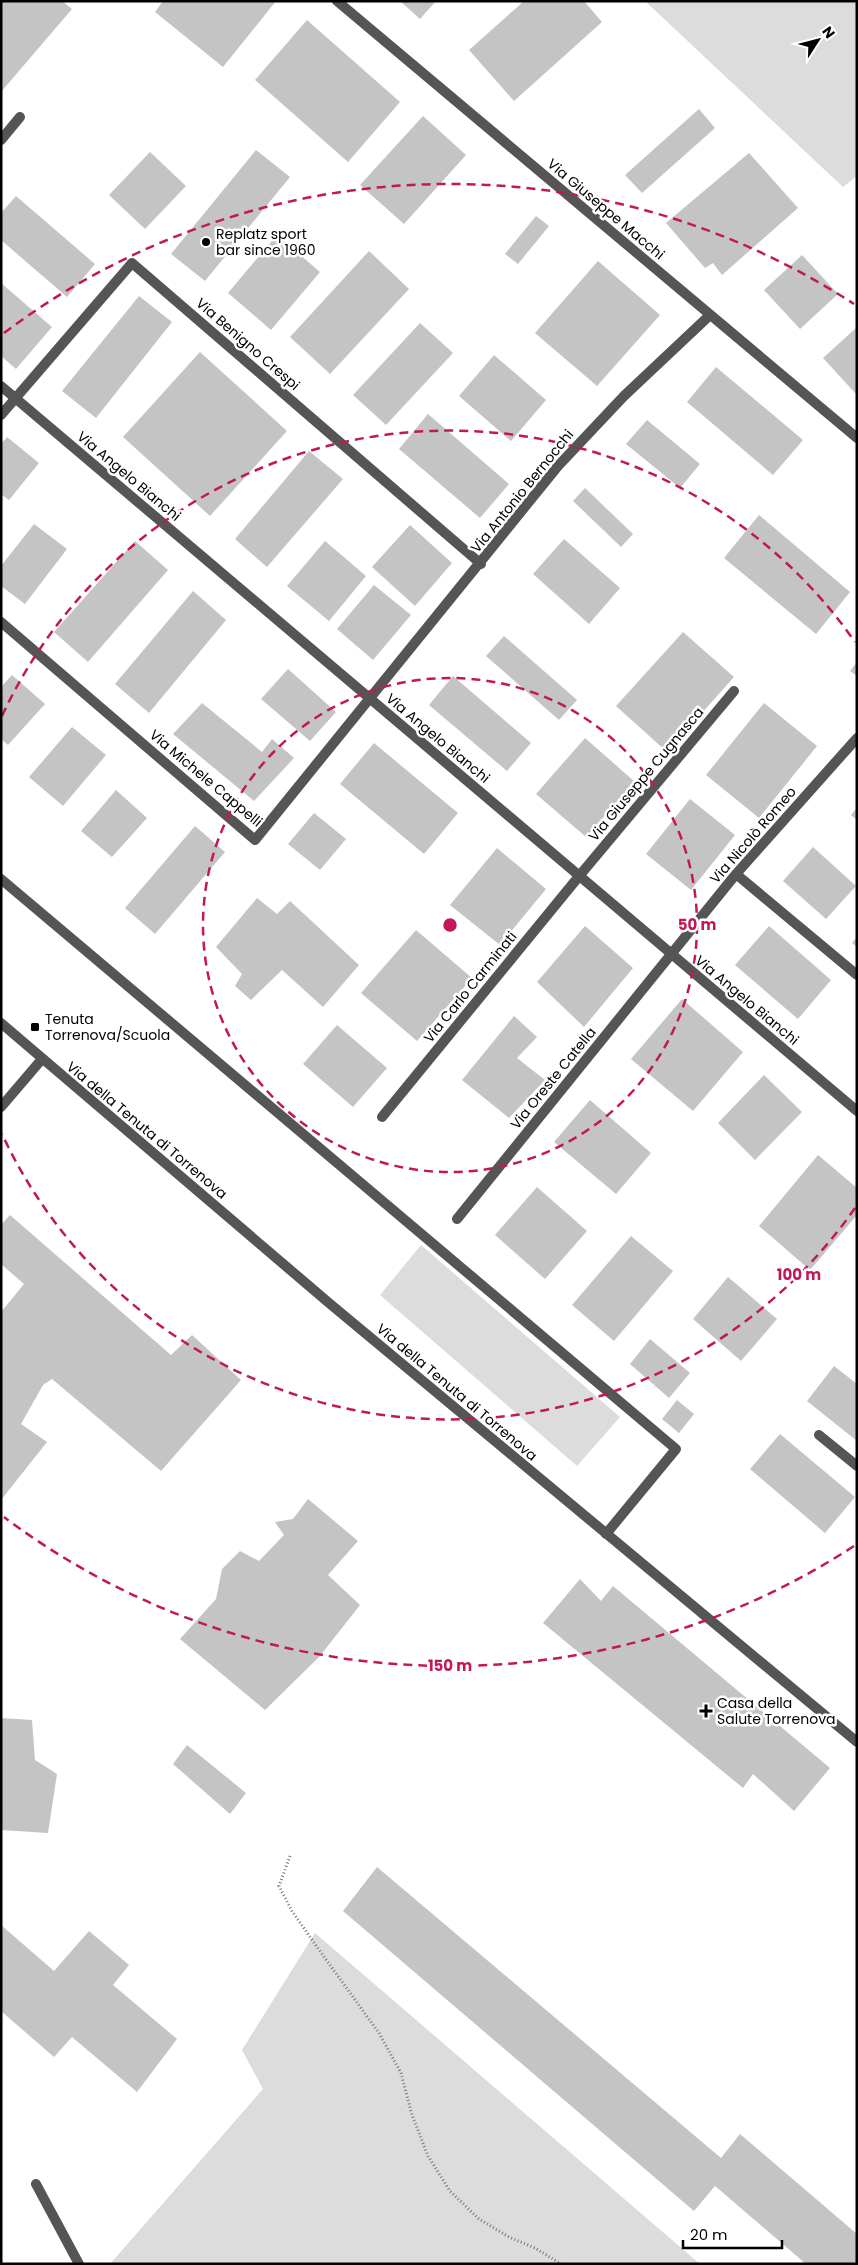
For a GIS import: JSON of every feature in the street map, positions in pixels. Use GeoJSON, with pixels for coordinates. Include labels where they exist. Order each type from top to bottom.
{"type":"FeatureCollection","features":[{"type":"Feature","properties":{"kind":"street","name":"Via Giuseppe Macchi"},"geometry":{"type":"LineString","coordinates":[[337,1],[857,438]]}},
{"type":"Feature","properties":{"kind":"street"},"geometry":{"type":"LineString","coordinates":[[1,140],[20,117]]}},
{"type":"Feature","properties":{"kind":"street","name":"Via Benigno Crespi"},"geometry":{"type":"LineString","coordinates":[[15,398],[132,263],[481,564]]}},
{"type":"Feature","properties":{"kind":"street","name":"Via Antonio Bernocchi"},"geometry":{"type":"LineString","coordinates":[[370,699],[584,436],[710,315]]}},
{"type":"Feature","properties":{"kind":"street","name":"Via Angelo Bianchi"},"geometry":{"type":"LineString","coordinates":[[1,386],[857,1111]]}},
{"type":"Feature","properties":{"kind":"street"},"geometry":{"type":"LineString","coordinates":[[1,415],[15,398]]}},
{"type":"Feature","properties":{"kind":"street","name":"Via Michele Cappelli"},"geometry":{"type":"LineString","coordinates":[[1,622],[255,840],[370,699]]}},
{"type":"Feature","properties":{"kind":"street","name":"Via Giuseppe Cugnasca"},"geometry":{"type":"LineString","coordinates":[[580,875],[734,691]]}},
{"type":"Feature","properties":{"kind":"street","name":"Via Nicolò Romeo"},"geometry":{"type":"LineString","coordinates":[[671,953],[736,874],[857,738]]}},
{"type":"Feature","properties":{"kind":"street"},"geometry":{"type":"LineString","coordinates":[[736,874],[857,975]]}},
{"type":"Feature","properties":{"kind":"street","name":"Via Carlo Carminati"},"geometry":{"type":"LineString","coordinates":[[382,1117],[580,875]]}},
{"type":"Feature","properties":{"kind":"street"},"geometry":{"type":"LineString","coordinates":[[1,879],[676,1449],[606,1534]]}},
{"type":"Feature","properties":{"kind":"street","name":"Via Oreste Catella"},"geometry":{"type":"LineString","coordinates":[[457,1219],[671,953]]}},
{"type":"Feature","properties":{"kind":"street","name":"Via della Tenuta di Torrenova"},"geometry":{"type":"LineString","coordinates":[[1,1024],[329,1303],[857,1742]]}},
{"type":"Feature","properties":{"kind":"street"},"geometry":{"type":"LineString","coordinates":[[1,1107],[42,1059]]}},
{"type":"Feature","properties":{"kind":"street"},"geometry":{"type":"LineString","coordinates":[[819,1435],[857,1466]]}},
{"type":"Feature","properties":{"kind":"street"},"geometry":{"type":"LineString","coordinates":[[36,2184],[79,2264]]}},
{"type":"Feature","properties":{"kind":"path"},"geometry":{"type":"LineString","coordinates":[[290,1856],[279,1886],[292,1911],[317,1948],[379,2033],[401,2073],[412,2115],[428,2156],[450,2191],[479,2219],[509,2237],[535,2248],[561,2264]]}},
{"type":"Feature","properties":{"kind":"shaded area"},"geometry":{"type":"Polygon","coordinates":[[[645,1],[857,1],[857,176],[843,187],[645,1]]]}},
{"type":"Feature","properties":{"kind":"shaded area"},"geometry":{"type":"Polygon","coordinates":[[[421,1245],[620,1417],[577,1466],[380,1295],[421,1245]]]}},
{"type":"Feature","properties":{"kind":"shaded area"},"geometry":{"type":"Polygon","coordinates":[[[315,1933],[700,2264],[110,2264],[263,2089],[242,2050],[315,1933]]]}},
{"type":"Feature","properties":{"kind":"building"},"geometry":{"type":"Polygon","coordinates":[[[1,1],[62,1],[72,9],[1,92],[1,1]]]}},
{"type":"Feature","properties":{"kind":"building"},"geometry":{"type":"Polygon","coordinates":[[[163,1],[276,1],[223,67],[155,12],[163,1]]]}},
{"type":"Feature","properties":{"kind":"building"},"geometry":{"type":"Polygon","coordinates":[[[400,1],[436,1],[420,19],[400,1]]]}},
{"type":"Feature","properties":{"kind":"building"},"geometry":{"type":"Polygon","coordinates":[[[524,1],[584,1],[602,22],[514,101],[469,50],[524,1]]]}},
{"type":"Feature","properties":{"kind":"building"},"geometry":{"type":"Polygon","coordinates":[[[307,20],[400,102],[348,162],[255,80],[307,20]]]}},
{"type":"Feature","properties":{"kind":"building"},"geometry":{"type":"Polygon","coordinates":[[[699,109],[715,128],[642,193],[625,175],[699,109]]]}},
{"type":"Feature","properties":{"kind":"building"},"geometry":{"type":"Polygon","coordinates":[[[423,116],[466,155],[404,224],[360,185],[423,116]]]}},
{"type":"Feature","properties":{"kind":"building"},"geometry":{"type":"Polygon","coordinates":[[[256,150],[290,177],[205,281],[171,254],[256,150]]]}},
{"type":"Feature","properties":{"kind":"building"},"geometry":{"type":"Polygon","coordinates":[[[150,152],[186,186],[145,229],[109,195],[150,152]]]}},
{"type":"Feature","properties":{"kind":"building"},"geometry":{"type":"Polygon","coordinates":[[[749,153],[798,208],[722,275],[713,263],[705,268],[666,223],[749,153]]]}},
{"type":"Feature","properties":{"kind":"building"},"geometry":{"type":"Polygon","coordinates":[[[16,196],[95,264],[67,297],[1,240],[1,213],[16,196]]]}},
{"type":"Feature","properties":{"kind":"building"},"geometry":{"type":"Polygon","coordinates":[[[536,216],[549,226],[518,264],[505,254],[536,216]]]}},
{"type":"Feature","properties":{"kind":"building"},"geometry":{"type":"Polygon","coordinates":[[[277,235],[320,272],[271,330],[228,293],[277,235]]]}},
{"type":"Feature","properties":{"kind":"building"},"geometry":{"type":"Polygon","coordinates":[[[369,251],[409,289],[330,374],[290,337],[369,251]]]}},
{"type":"Feature","properties":{"kind":"building"},"geometry":{"type":"Polygon","coordinates":[[[802,255],[838,294],[800,329],[764,290],[802,255]]]}},
{"type":"Feature","properties":{"kind":"building"},"geometry":{"type":"Polygon","coordinates":[[[598,261],[660,315],[597,386],[535,333],[598,261]]]}},
{"type":"Feature","properties":{"kind":"building"},"geometry":{"type":"Polygon","coordinates":[[[1,283],[52,327],[16,369],[1,356],[1,283]]]}},
{"type":"Feature","properties":{"kind":"building"},"geometry":{"type":"Polygon","coordinates":[[[139,296],[172,322],[96,418],[62,391],[139,296]]]}},
{"type":"Feature","properties":{"kind":"building"},"geometry":{"type":"Polygon","coordinates":[[[420,323],[453,353],[386,425],[353,395],[420,323]]]}},
{"type":"Feature","properties":{"kind":"building"},"geometry":{"type":"Polygon","coordinates":[[[857,327],[857,395],[823,358],[857,327]]]}},
{"type":"Feature","properties":{"kind":"building"},"geometry":{"type":"Polygon","coordinates":[[[200,352],[287,431],[210,516],[123,437],[200,352]]]}},
{"type":"Feature","properties":{"kind":"building"},"geometry":{"type":"Polygon","coordinates":[[[494,355],[546,400],[511,441],[459,396],[494,355]]]}},
{"type":"Feature","properties":{"kind":"building"},"geometry":{"type":"Polygon","coordinates":[[[716,367],[803,440],[773,475],[687,402],[716,367]]]}},
{"type":"Feature","properties":{"kind":"building"},"geometry":{"type":"Polygon","coordinates":[[[428,414],[509,484],[480,518],[399,449],[428,414]]]}},
{"type":"Feature","properties":{"kind":"building"},"geometry":{"type":"Polygon","coordinates":[[[647,420],[700,464],[680,488],[626,444],[647,420]]]}},
{"type":"Feature","properties":{"kind":"building"},"geometry":{"type":"Polygon","coordinates":[[[7,437],[39,463],[9,500],[1,494],[1,444],[7,437]]]}},
{"type":"Feature","properties":{"kind":"building"},"geometry":{"type":"Polygon","coordinates":[[[309,451],[343,479],[267,567],[235,539],[309,451]]]}},
{"type":"Feature","properties":{"kind":"building"},"geometry":{"type":"Polygon","coordinates":[[[585,488],[633,534],[621,547],[573,501],[585,488]]]}},
{"type":"Feature","properties":{"kind":"building"},"geometry":{"type":"Polygon","coordinates":[[[759,515],[850,592],[816,634],[724,558],[759,515]]]}},
{"type":"Feature","properties":{"kind":"building"},"geometry":{"type":"Polygon","coordinates":[[[34,524],[67,549],[25,604],[1,586],[1,566],[34,524]]]}},
{"type":"Feature","properties":{"kind":"building"},"geometry":{"type":"Polygon","coordinates":[[[410,525],[452,563],[415,606],[372,567],[410,525]]]}},
{"type":"Feature","properties":{"kind":"building"},"geometry":{"type":"Polygon","coordinates":[[[564,539],[620,588],[589,624],[533,574],[564,539]]]}},
{"type":"Feature","properties":{"kind":"building"},"geometry":{"type":"Polygon","coordinates":[[[135,541],[168,570],[88,662],[54,632],[135,541]]]}},
{"type":"Feature","properties":{"kind":"building"},"geometry":{"type":"Polygon","coordinates":[[[325,541],[366,576],[329,621],[287,586],[325,541]]]}},
{"type":"Feature","properties":{"kind":"building"},"geometry":{"type":"Polygon","coordinates":[[[374,585],[411,615],[373,660],[337,629],[374,585]]]}},
{"type":"Feature","properties":{"kind":"building"},"geometry":{"type":"Polygon","coordinates":[[[193,591],[226,620],[149,713],[115,684],[193,591]]]}},
{"type":"Feature","properties":{"kind":"building"},"geometry":{"type":"Polygon","coordinates":[[[683,632],[734,677],[667,752],[616,706],[683,632]]]}},
{"type":"Feature","properties":{"kind":"building"},"geometry":{"type":"Polygon","coordinates":[[[504,636],[577,700],[559,720],[486,656],[504,636]]]}},
{"type":"Feature","properties":{"kind":"building"},"geometry":{"type":"Polygon","coordinates":[[[857,662],[857,676],[850,671],[857,662]]]}},
{"type":"Feature","properties":{"kind":"building"},"geometry":{"type":"Polygon","coordinates":[[[288,669],[336,712],[310,741],[261,699],[288,669]]]}},
{"type":"Feature","properties":{"kind":"building"},"geometry":{"type":"Polygon","coordinates":[[[12,675],[45,704],[8,745],[1,739],[1,687],[12,675]]]}},
{"type":"Feature","properties":{"kind":"building"},"geometry":{"type":"Polygon","coordinates":[[[453,676],[531,743],[507,771],[429,705],[453,676]]]}},
{"type":"Feature","properties":{"kind":"building"},"geometry":{"type":"Polygon","coordinates":[[[202,703],[262,752],[272,739],[294,758],[254,801],[173,734],[202,703]]]}},
{"type":"Feature","properties":{"kind":"building"},"geometry":{"type":"Polygon","coordinates":[[[764,703],[817,746],[759,818],[706,775],[764,703]]]}},
{"type":"Feature","properties":{"kind":"building"},"geometry":{"type":"Polygon","coordinates":[[[72,727],[106,755],[63,806],[29,777],[72,727]]]}},
{"type":"Feature","properties":{"kind":"building"},"geometry":{"type":"Polygon","coordinates":[[[585,738],[635,782],[586,837],[536,794],[585,738]]]}},
{"type":"Feature","properties":{"kind":"building"},"geometry":{"type":"Polygon","coordinates":[[[374,743],[458,813],[424,854],[340,784],[374,743]]]}},
{"type":"Feature","properties":{"kind":"building"},"geometry":{"type":"Polygon","coordinates":[[[116,790],[147,818],[112,857],[81,831],[116,790]]]}},
{"type":"Feature","properties":{"kind":"building"},"geometry":{"type":"Polygon","coordinates":[[[690,799],[735,835],[691,890],[646,854],[690,799]]]}},
{"type":"Feature","properties":{"kind":"building"},"geometry":{"type":"Polygon","coordinates":[[[857,808],[857,820],[851,815],[857,808]]]}},
{"type":"Feature","properties":{"kind":"building"},"geometry":{"type":"Polygon","coordinates":[[[314,813],[346,839],[320,870],[288,844],[314,813]]]}},
{"type":"Feature","properties":{"kind":"building"},"geometry":{"type":"Polygon","coordinates":[[[195,826],[225,852],[155,934],[125,908],[195,826]]]}},
{"type":"Feature","properties":{"kind":"building"},"geometry":{"type":"Polygon","coordinates":[[[813,847],[856,886],[826,919],[783,881],[813,847]]]}},
{"type":"Feature","properties":{"kind":"building"},"geometry":{"type":"Polygon","coordinates":[[[497,848],[546,889],[500,945],[450,905],[497,848]]]}},
{"type":"Feature","properties":{"kind":"building"},"geometry":{"type":"Polygon","coordinates":[[[257,898],[277,914],[290,901],[359,965],[323,1007],[282,970],[251,1000],[235,986],[242,974],[216,947],[257,898]]]}},
{"type":"Feature","properties":{"kind":"building"},"geometry":{"type":"Polygon","coordinates":[[[585,926],[633,968],[584,1027],[537,982],[585,926]]]}},
{"type":"Feature","properties":{"kind":"building"},"geometry":{"type":"Polygon","coordinates":[[[769,926],[831,980],[798,1019],[735,965],[769,926]]]}},
{"type":"Feature","properties":{"kind":"building"},"geometry":{"type":"Polygon","coordinates":[[[416,930],[472,978],[417,1041],[361,993],[416,930]]]}},
{"type":"Feature","properties":{"kind":"building"},"geometry":{"type":"Polygon","coordinates":[[[857,937],[857,947],[852,943],[857,937]]]}},
{"type":"Feature","properties":{"kind":"building"},"geometry":{"type":"Polygon","coordinates":[[[682,999],[743,1052],[693,1111],[631,1059],[682,999]]]}},
{"type":"Feature","properties":{"kind":"building"},"geometry":{"type":"Polygon","coordinates":[[[514,1016],[537,1037],[517,1058],[545,1080],[509,1118],[462,1080],[514,1016]]]}},
{"type":"Feature","properties":{"kind":"building"},"geometry":{"type":"Polygon","coordinates":[[[337,1025],[387,1068],[353,1107],[303,1064],[337,1025]]]}},
{"type":"Feature","properties":{"kind":"building"},"geometry":{"type":"Polygon","coordinates":[[[764,1075],[802,1112],[755,1160],[718,1123],[764,1075]]]}},
{"type":"Feature","properties":{"kind":"building"},"geometry":{"type":"Polygon","coordinates":[[[590,1100],[651,1153],[616,1194],[554,1142],[590,1100]]]}},
{"type":"Feature","properties":{"kind":"building"},"geometry":{"type":"Polygon","coordinates":[[[818,1155],[857,1188],[857,1215],[810,1270],[759,1226],[818,1155]]]}},
{"type":"Feature","properties":{"kind":"building"},"geometry":{"type":"Polygon","coordinates":[[[537,1187],[587,1231],[545,1279],[495,1235],[537,1187]]]}},
{"type":"Feature","properties":{"kind":"building"},"geometry":{"type":"Polygon","coordinates":[[[10,1215],[171,1355],[192,1335],[241,1380],[161,1471],[52,1379],[43,1385],[21,1424],[47,1442],[1,1500],[1,1312],[24,1284],[1,1264],[1,1225],[10,1215]]]}},
{"type":"Feature","properties":{"kind":"building"},"geometry":{"type":"Polygon","coordinates":[[[631,1236],[673,1271],[614,1341],[572,1305],[631,1236]]]}},
{"type":"Feature","properties":{"kind":"building"},"geometry":{"type":"Polygon","coordinates":[[[728,1277],[777,1319],[741,1361],[693,1319],[728,1277]]]}},
{"type":"Feature","properties":{"kind":"building"},"geometry":{"type":"Polygon","coordinates":[[[650,1339],[690,1373],[669,1398],[630,1364],[650,1339]]]}},
{"type":"Feature","properties":{"kind":"building"},"geometry":{"type":"Polygon","coordinates":[[[834,1366],[857,1384],[857,1441],[807,1401],[834,1366]]]}},
{"type":"Feature","properties":{"kind":"building"},"geometry":{"type":"Polygon","coordinates":[[[677,1400],[694,1414],[679,1433],[662,1419],[677,1400]]]}},
{"type":"Feature","properties":{"kind":"building"},"geometry":{"type":"Polygon","coordinates":[[[780,1434],[855,1497],[825,1533],[750,1469],[780,1434]]]}},
{"type":"Feature","properties":{"kind":"building"},"geometry":{"type":"Polygon","coordinates":[[[308,1499],[358,1541],[328,1575],[360,1605],[320,1656],[265,1710],[180,1639],[216,1599],[222,1569],[240,1551],[259,1561],[284,1535],[275,1522],[293,1519],[308,1499]]]}},
{"type":"Feature","properties":{"kind":"building","name":"Casa della Salute Torrenova"},"geometry":{"type":"Polygon","coordinates":[[[580,1579],[601,1601],[613,1586],[830,1768],[794,1811],[753,1774],[743,1788],[543,1623],[580,1579]]]}},
{"type":"Feature","properties":{"kind":"building"},"geometry":{"type":"Polygon","coordinates":[[[1,1718],[32,1720],[35,1760],[57,1774],[48,1833],[1,1830],[1,1718]]]}},
{"type":"Feature","properties":{"kind":"building"},"geometry":{"type":"Polygon","coordinates":[[[187,1745],[246,1793],[230,1814],[173,1764],[187,1745]]]}},
{"type":"Feature","properties":{"kind":"building"},"geometry":{"type":"Polygon","coordinates":[[[377,1867],[721,2158],[740,2134],[857,2234],[857,2264],[806,2264],[715,2186],[694,2211],[343,1911],[377,1867]]]}},
{"type":"Feature","properties":{"kind":"building"},"geometry":{"type":"Polygon","coordinates":[[[1,1925],[54,1971],[89,1931],[129,1965],[113,1985],[177,2039],[137,2092],[72,2037],[54,2057],[1,2011],[1,1925]]]}},
{"type":"Feature","properties":{"kind":"place","name":"Replatz sport bar since 1960"},"geometry":{"type":"Point","coordinates":[206,242]}},
{"type":"Feature","properties":{"kind":"place","name":"Tenuta Torrenova/Scuola"},"geometry":{"type":"Point","coordinates":[35,1027]}},
{"type":"Feature","properties":{"kind":"place","name":"Casa della Salute Torrenova"},"geometry":{"type":"Point","coordinates":[706,1711]}}]}
